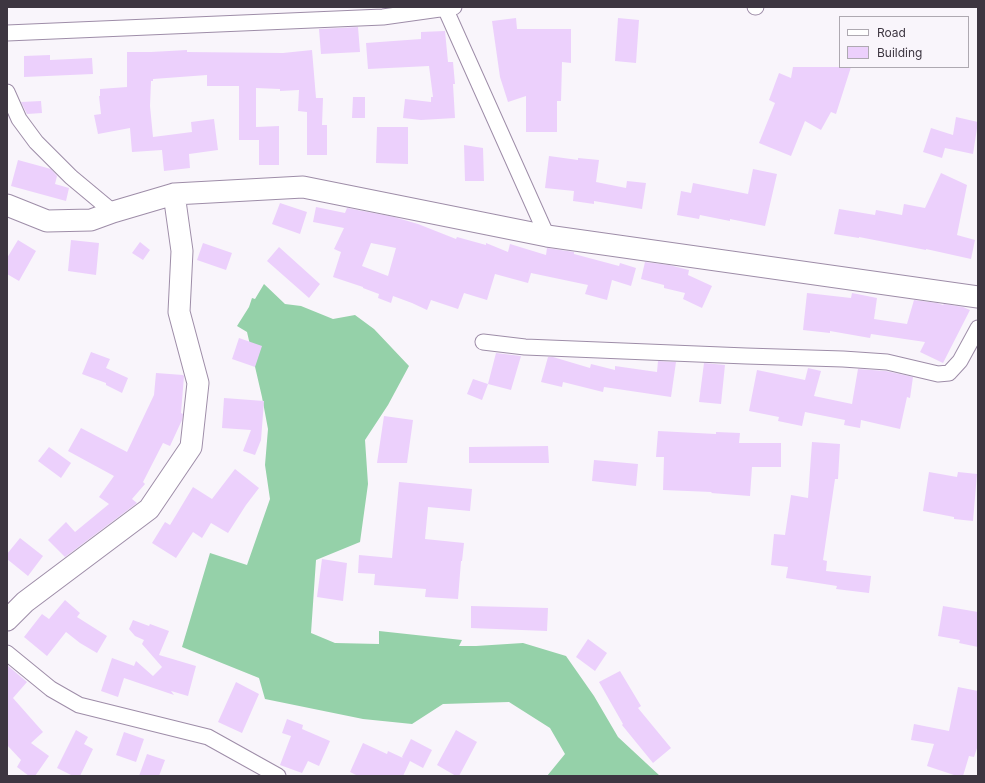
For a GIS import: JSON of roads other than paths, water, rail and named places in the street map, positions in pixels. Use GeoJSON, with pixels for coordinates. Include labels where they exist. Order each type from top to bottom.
{"type":"FeatureCollection","features":[{"type":"Feature","properties":{"kind":"street"},"geometry":{"type":"LineString","coordinates":[[7,33],[450,7],[547,236]]}},
{"type":"Feature","properties":{"kind":"street"},"geometry":{"type":"LineString","coordinates":[[7,92],[19,119],[36,142],[71,177],[113,212]]}},
{"type":"Feature","properties":{"kind":"street"},"geometry":{"type":"LineString","coordinates":[[7,205],[47,221],[91,220],[174,194],[303,187],[547,236],[978,297]]}},
{"type":"Feature","properties":{"kind":"street"},"geometry":{"type":"LineString","coordinates":[[7,620],[25,602],[149,509],[191,447],[198,383],[179,312],[182,251],[174,194]]}},
{"type":"Feature","properties":{"kind":"street"},"geometry":{"type":"LineString","coordinates":[[483,342],[525,347],[887,362],[938,374],[949,373],[960,361],[978,328]]}},
{"type":"Feature","properties":{"kind":"street"},"geometry":{"type":"LineString","coordinates":[[7,653],[51,689],[79,705],[208,738],[278,776]]}}]}
